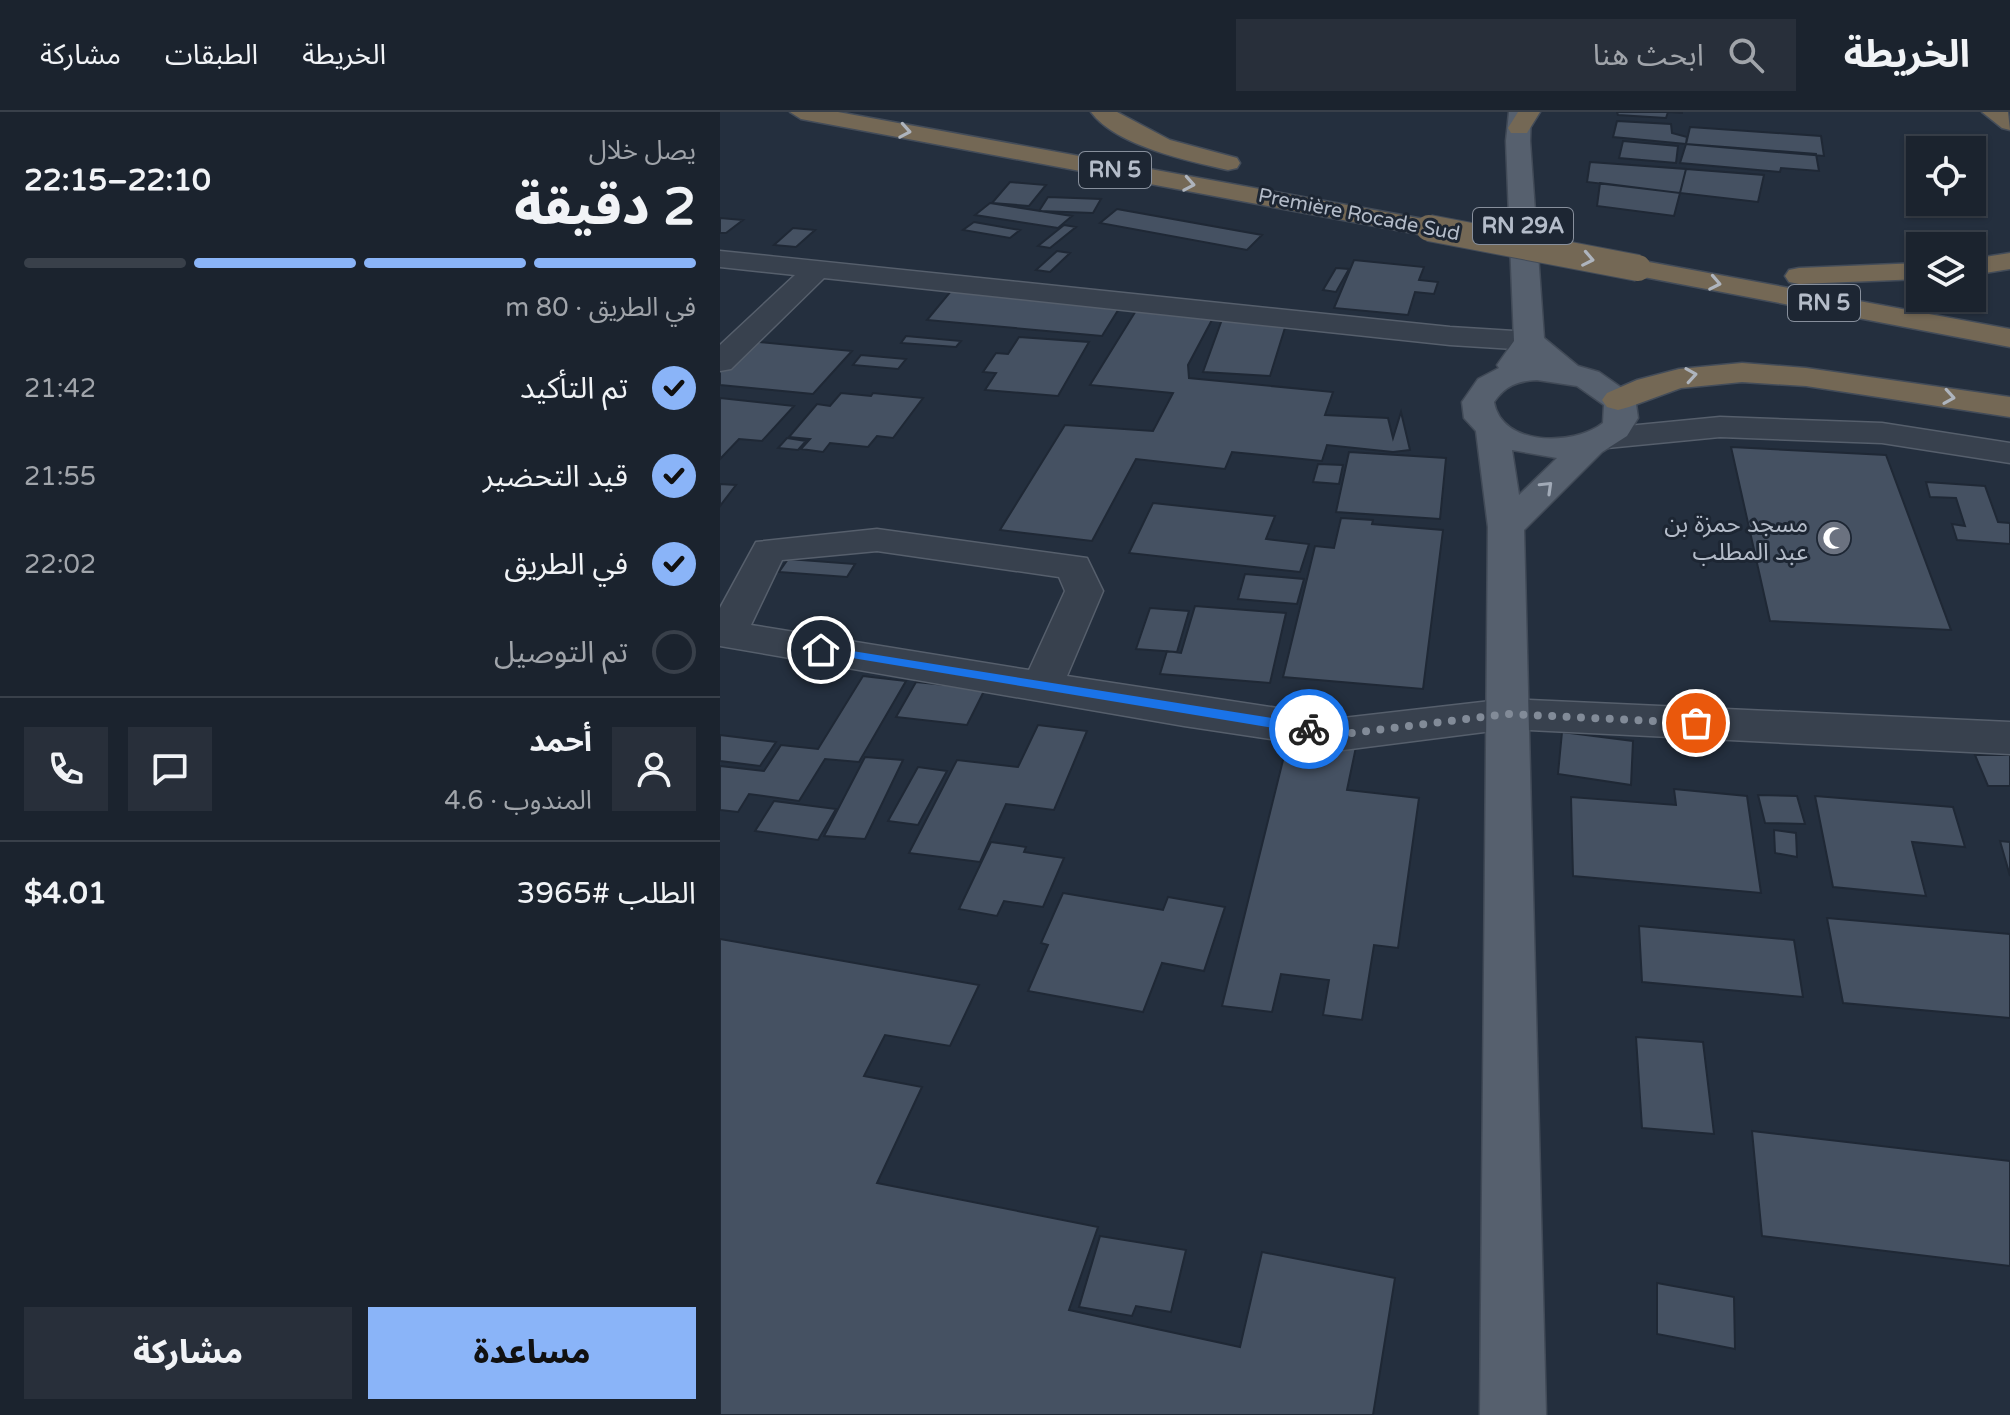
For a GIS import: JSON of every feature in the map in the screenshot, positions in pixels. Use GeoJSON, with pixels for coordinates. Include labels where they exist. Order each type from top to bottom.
{"type":"FeatureCollection","features":[{"type":"Feature","properties":{"kind":"highway","name":"Première Rocade Sud"},"geometry":{"type":"LineString","coordinates":[[801,112],[1435,218],[1638,256],[2010,338]]}},
{"type":"Feature","properties":{"kind":"highway","name":"RN 5"},"geometry":{"type":"LineString","coordinates":[[922,112],[1058,136]]}},
{"type":"Feature","properties":{"kind":"highway","name":"Première Rocade Sud"},"geometry":{"type":"LineString","coordinates":[[1102,112],[1127,131],[1180,153],[1256,170],[1104,144]]}},
{"type":"Feature","properties":{"kind":"highway"},"geometry":{"type":"LineString","coordinates":[[1993,112],[2010,123]]}},
{"type":"Feature","properties":{"kind":"highway","name":"Première Rocade Sud"},"geometry":{"type":"LineString","coordinates":[[1363,191],[1435,218]]}},
{"type":"Feature","properties":{"kind":"highway","name":"Première Rocade Sud"},"geometry":{"type":"LineString","coordinates":[[1638,256],[1799,276],[1906,295]]}},
{"type":"Feature","properties":{"kind":"highway"},"geometry":{"type":"LineString","coordinates":[[1986,265],[2010,261]]}},
{"type":"Feature","properties":{"kind":"highway"},"geometry":{"type":"LineString","coordinates":[[1799,276],[1906,272]]}},
{"type":"Feature","properties":{"kind":"highway","name":"Première Rocade Sud"},"geometry":{"type":"LineString","coordinates":[[1986,310],[2010,314]]}},
{"type":"Feature","properties":{"kind":"highway"},"geometry":{"type":"LineString","coordinates":[[1619,403],[1642,387],[1670,379],[1734,371],[1805,376],[2010,407]]}},
{"type":"Feature","properties":{"kind":"main road","name":"RN 29A"},"geometry":{"type":"LineString","coordinates":[[1520,116],[1529,341]]}},
{"type":"Feature","properties":{"kind":"main road"},"geometry":{"type":"LineString","coordinates":[[1504,377],[1529,341],[1567,373]]}},
{"type":"Feature","properties":{"kind":"main road"},"geometry":{"type":"LineString","coordinates":[[1506,527],[1598,442],[1618,428],[1622,417],[1619,403],[1606,388],[1567,373],[1545,371],[1504,377],[1490,385],[1481,395],[1478,407],[1482,419],[1492,431],[1507,440],[1537,448],[1569,450],[1598,442]]}},
{"type":"Feature","properties":{"kind":"main road"},"geometry":{"type":"LineString","coordinates":[[1492,431],[1506,527],[1513,1415]]}},
{"type":"Feature","properties":{"kind":"street"},"geometry":{"type":"LineString","coordinates":[[720,259],[1450,336],[1529,341]]}},
{"type":"Feature","properties":{"kind":"street"},"geometry":{"type":"LineString","coordinates":[[720,362],[818,269]]}},
{"type":"Feature","properties":{"kind":"street"},"geometry":{"type":"LineString","coordinates":[[1619,403],[1720,427]]}},
{"type":"Feature","properties":{"kind":"street"},"geometry":{"type":"LineString","coordinates":[[1598,442],[1720,427],[1882,433],[2010,453]]}},
{"type":"Feature","properties":{"kind":"street"},"geometry":{"type":"LineString","coordinates":[[1042,687],[1084,591],[1074,567],[877,540],[769,550],[723,633],[1042,687],[1343,734],[1508,714],[2010,738]]}},
{"type":"Feature","properties":{"kind":"building"},"geometry":{"type":"Polygon","coordinates":[[[1617,112],[1668,112],[1666,118],[1618,115],[1617,112]]]}},
{"type":"Feature","properties":{"kind":"building"},"geometry":{"type":"Polygon","coordinates":[[[1617,121],[1671,124],[1672,133],[1687,137],[1686,144],[1613,137],[1617,121]]]}},
{"type":"Feature","properties":{"kind":"building"},"geometry":{"type":"Polygon","coordinates":[[[1690,127],[1821,136],[1824,156],[1686,144],[1690,127]]]}},
{"type":"Feature","properties":{"kind":"building"},"geometry":{"type":"Polygon","coordinates":[[[1623,141],[1678,146],[1676,163],[1619,158],[1623,141]]]}},
{"type":"Feature","properties":{"kind":"building"},"geometry":{"type":"Polygon","coordinates":[[[1686,144],[1816,154],[1819,171],[1781,168],[1780,172],[1680,163],[1686,144]]]}},
{"type":"Feature","properties":{"kind":"building"},"geometry":{"type":"Polygon","coordinates":[[[1590,162],[1686,169],[1680,193],[1587,182],[1590,162]]]}},
{"type":"Feature","properties":{"kind":"building"},"geometry":{"type":"Polygon","coordinates":[[[1686,169],[1764,175],[1758,202],[1680,193],[1686,169]]]}},
{"type":"Feature","properties":{"kind":"building"},"geometry":{"type":"Polygon","coordinates":[[[1010,182],[1046,185],[1029,206],[992,203],[1010,182]]]}},
{"type":"Feature","properties":{"kind":"building"},"geometry":{"type":"Polygon","coordinates":[[[1600,183],[1680,193],[1674,216],[1597,206],[1600,183]]]}},
{"type":"Feature","properties":{"kind":"building"},"geometry":{"type":"Polygon","coordinates":[[[1048,197],[1101,199],[1093,213],[1039,211],[1048,197]]]}},
{"type":"Feature","properties":{"kind":"building"},"geometry":{"type":"Polygon","coordinates":[[[990,203],[1072,216],[1058,228],[975,215],[990,203]]]}},
{"type":"Feature","properties":{"kind":"building"},"geometry":{"type":"Polygon","coordinates":[[[1117,209],[1262,235],[1247,250],[1100,223],[1117,209]]]}},
{"type":"Feature","properties":{"kind":"building"},"geometry":{"type":"Polygon","coordinates":[[[720,218],[743,220],[726,233],[720,233],[720,218]]]}},
{"type":"Feature","properties":{"kind":"building"},"geometry":{"type":"Polygon","coordinates":[[[974,222],[1020,230],[1010,238],[963,230],[974,222]]]}},
{"type":"Feature","properties":{"kind":"building"},"geometry":{"type":"Polygon","coordinates":[[[1064,225],[1076,227],[1050,248],[1038,246],[1064,225]]]}},
{"type":"Feature","properties":{"kind":"building"},"geometry":{"type":"Polygon","coordinates":[[[793,228],[815,230],[796,247],[774,245],[793,228]]]}},
{"type":"Feature","properties":{"kind":"building"},"geometry":{"type":"Polygon","coordinates":[[[1057,251],[1070,253],[1050,272],[1036,270],[1057,251]]]}},
{"type":"Feature","properties":{"kind":"building"},"geometry":{"type":"Polygon","coordinates":[[[1354,260],[1424,267],[1419,280],[1438,282],[1434,294],[1415,292],[1408,315],[1334,308],[1354,260]]]}},
{"type":"Feature","properties":{"kind":"building"},"geometry":{"type":"Polygon","coordinates":[[[1336,268],[1349,269],[1336,292],[1323,290],[1336,268]]]}},
{"type":"Feature","properties":{"kind":"building"},"geometry":{"type":"Polygon","coordinates":[[[951,291],[1120,307],[1102,336],[927,320],[951,291]]]}},
{"type":"Feature","properties":{"kind":"building"},"geometry":{"type":"Polygon","coordinates":[[[1137,309],[1214,316],[1188,365],[1189,378],[1333,392],[1325,415],[1388,418],[1393,438],[1401,412],[1410,450],[1393,452],[1327,445],[1322,461],[1232,452],[1225,469],[1136,459],[1092,541],[1000,530],[1065,425],[1153,431],[1173,393],[1090,385],[1137,309]]]}},
{"type":"Feature","properties":{"kind":"building"},"geometry":{"type":"Polygon","coordinates":[[[1224,314],[1288,318],[1270,376],[1203,372],[1224,314]]]}},
{"type":"Feature","properties":{"kind":"building"},"geometry":{"type":"Polygon","coordinates":[[[906,336],[961,341],[956,347],[901,343],[906,336]]]}},
{"type":"Feature","properties":{"kind":"building"},"geometry":{"type":"Polygon","coordinates":[[[1019,337],[1089,342],[1058,396],[985,390],[996,373],[983,372],[996,353],[1008,354],[1019,337]]]}},
{"type":"Feature","properties":{"kind":"building"},"geometry":{"type":"Polygon","coordinates":[[[739,340],[852,351],[813,394],[720,385],[720,358],[739,340]]]}},
{"type":"Feature","properties":{"kind":"building"},"geometry":{"type":"Polygon","coordinates":[[[861,355],[906,359],[898,369],[853,365],[861,355]]]}},
{"type":"Feature","properties":{"kind":"building"},"geometry":{"type":"Polygon","coordinates":[[[841,393],[923,398],[893,438],[877,436],[868,447],[830,443],[823,452],[801,449],[810,439],[789,437],[817,404],[830,406],[841,393]]]}},
{"type":"Feature","properties":{"kind":"building"},"geometry":{"type":"Polygon","coordinates":[[[720,398],[794,406],[762,441],[739,439],[720,459],[720,398]]]}},
{"type":"Feature","properties":{"kind":"building"},"geometry":{"type":"Polygon","coordinates":[[[787,438],[806,441],[798,450],[778,448],[787,438]]]}},
{"type":"Feature","properties":{"kind":"building","name":"مسجد حمزة بن عبد المطلب"},"geometry":{"type":"Polygon","coordinates":[[[1731,447],[1886,455],[1951,630],[1770,621],[1731,447]]]}},
{"type":"Feature","properties":{"kind":"building"},"geometry":{"type":"Polygon","coordinates":[[[1349,452],[1446,458],[1440,519],[1336,512],[1349,452]]]}},
{"type":"Feature","properties":{"kind":"building"},"geometry":{"type":"Polygon","coordinates":[[[1318,464],[1343,465],[1339,484],[1313,482],[1318,464]]]}},
{"type":"Feature","properties":{"kind":"building"},"geometry":{"type":"Polygon","coordinates":[[[1926,482],[1985,486],[1998,522],[2010,523],[2010,544],[1957,540],[1952,524],[1965,526],[1956,498],[1930,497],[1926,482]]]}},
{"type":"Feature","properties":{"kind":"building"},"geometry":{"type":"Polygon","coordinates":[[[720,484],[736,485],[720,506],[720,484]]]}},
{"type":"Feature","properties":{"kind":"building"},"geometry":{"type":"Polygon","coordinates":[[[1153,503],[1275,516],[1266,539],[1309,544],[1300,572],[1129,553],[1153,503]]]}},
{"type":"Feature","properties":{"kind":"building"},"geometry":{"type":"Polygon","coordinates":[[[1341,518],[1443,530],[1423,689],[1283,677],[1315,546],[1334,548],[1341,518]]]}},
{"type":"Feature","properties":{"kind":"building"},"geometry":{"type":"Polygon","coordinates":[[[788,559],[855,564],[847,577],[779,572],[788,559]]]}},
{"type":"Feature","properties":{"kind":"building"},"geometry":{"type":"Polygon","coordinates":[[[1245,574],[1304,579],[1297,604],[1238,599],[1245,574]]]}},
{"type":"Feature","properties":{"kind":"building"},"geometry":{"type":"Polygon","coordinates":[[[1195,606],[1286,613],[1270,683],[1160,674],[1167,651],[1181,653],[1195,606]]]}},
{"type":"Feature","properties":{"kind":"building"},"geometry":{"type":"Polygon","coordinates":[[[1150,608],[1189,611],[1177,652],[1136,649],[1150,608]]]}},
{"type":"Feature","properties":{"kind":"building"},"geometry":{"type":"Polygon","coordinates":[[[863,676],[906,681],[859,762],[825,759],[799,801],[749,794],[738,812],[720,810],[720,766],[764,771],[781,745],[818,749],[863,676]]]}},
{"type":"Feature","properties":{"kind":"building"},"geometry":{"type":"Polygon","coordinates":[[[916,682],[985,689],[967,725],[896,717],[916,682]]]}},
{"type":"Feature","properties":{"kind":"building"},"geometry":{"type":"Polygon","coordinates":[[[1038,725],[1087,731],[1054,810],[1006,804],[980,862],[909,853],[957,760],[1018,767],[1038,725]]]}},
{"type":"Feature","properties":{"kind":"building"},"geometry":{"type":"Polygon","coordinates":[[[1562,732],[1633,741],[1631,785],[1558,774],[1562,732]]]}},
{"type":"Feature","properties":{"kind":"building"},"geometry":{"type":"Polygon","coordinates":[[[720,735],[776,742],[760,766],[720,761],[720,735]]]}},
{"type":"Feature","properties":{"kind":"building"},"geometry":{"type":"Polygon","coordinates":[[[1288,740],[1356,747],[1347,790],[1419,798],[1398,948],[1374,945],[1362,1020],[1323,1015],[1329,980],[1281,974],[1272,1012],[1222,1006],[1288,740]]]}},
{"type":"Feature","properties":{"kind":"building"},"geometry":{"type":"Polygon","coordinates":[[[1975,755],[2010,755],[2010,786],[1988,786],[1975,755]]]}},
{"type":"Feature","properties":{"kind":"building"},"geometry":{"type":"Polygon","coordinates":[[[865,757],[903,760],[865,839],[824,836],[865,757]]]}},
{"type":"Feature","properties":{"kind":"building"},"geometry":{"type":"Polygon","coordinates":[[[918,767],[947,771],[918,825],[888,821],[918,767]]]}},
{"type":"Feature","properties":{"kind":"building"},"geometry":{"type":"Polygon","coordinates":[[[1674,789],[1747,796],[1761,893],[1573,876],[1571,797],[1676,805],[1674,789]]]}},
{"type":"Feature","properties":{"kind":"building"},"geometry":{"type":"Polygon","coordinates":[[[1758,795],[1797,796],[1805,824],[1765,823],[1758,795]]]}},
{"type":"Feature","properties":{"kind":"building"},"geometry":{"type":"Polygon","coordinates":[[[1815,796],[1953,807],[1965,847],[1912,842],[1926,896],[1833,887],[1815,796]]]}},
{"type":"Feature","properties":{"kind":"building"},"geometry":{"type":"Polygon","coordinates":[[[774,801],[836,809],[818,840],[755,831],[774,801]]]}},
{"type":"Feature","properties":{"kind":"building"},"geometry":{"type":"Polygon","coordinates":[[[1774,830],[1796,833],[1797,857],[1775,853],[1774,830]]]}},
{"type":"Feature","properties":{"kind":"building"},"geometry":{"type":"Polygon","coordinates":[[[2000,841],[2010,842],[2010,876],[2000,841]]]}},
{"type":"Feature","properties":{"kind":"building"},"geometry":{"type":"Polygon","coordinates":[[[991,842],[1026,847],[1024,852],[1064,858],[1043,907],[1004,901],[997,916],[959,909],[991,842]]]}},
{"type":"Feature","properties":{"kind":"building"},"geometry":{"type":"Polygon","coordinates":[[[1063,893],[1163,910],[1168,897],[1225,907],[1204,971],[1162,963],[1143,1012],[1028,991],[1048,945],[1041,943],[1063,893]]]}},
{"type":"Feature","properties":{"kind":"building"},"geometry":{"type":"Polygon","coordinates":[[[1827,918],[2010,934],[2010,1018],[1843,1003],[1827,918]]]}},
{"type":"Feature","properties":{"kind":"building"},"geometry":{"type":"Polygon","coordinates":[[[1639,926],[1794,940],[1803,997],[1642,982],[1639,926]]]}},
{"type":"Feature","properties":{"kind":"building"},"geometry":{"type":"Polygon","coordinates":[[[720,939],[979,985],[950,1046],[885,1035],[864,1076],[922,1087],[877,1183],[1098,1227],[1069,1310],[1240,1347],[1262,1252],[1395,1278],[1373,1415],[720,1415],[720,939]]]}},
{"type":"Feature","properties":{"kind":"building"},"geometry":{"type":"Polygon","coordinates":[[[1636,1037],[1703,1042],[1714,1134],[1642,1128],[1636,1037]]]}},
{"type":"Feature","properties":{"kind":"building"},"geometry":{"type":"Polygon","coordinates":[[[1752,1131],[2010,1161],[2010,1266],[1762,1236],[1752,1131]]]}},
{"type":"Feature","properties":{"kind":"building"},"geometry":{"type":"Polygon","coordinates":[[[1100,1236],[1186,1250],[1171,1312],[1136,1306],[1132,1316],[1079,1307],[1100,1236]]]}},
{"type":"Feature","properties":{"kind":"building"},"geometry":{"type":"Polygon","coordinates":[[[1657,1283],[1734,1297],[1735,1349],[1657,1334],[1657,1283]]]}},
{"type":"Feature","properties":{"kind":"way so far"},"geometry":{"type":"LineString","coordinates":[[1309,729],[1343,734],[1508,714],[1696,723]]}},
{"type":"Feature","properties":{"kind":"place","name":"مسجد حمزة بن عبد المطلب"},"geometry":{"type":"Point","coordinates":[1834,538]}},
{"type":"Feature","properties":{"kind":"route"},"geometry":{"type":"LineString","coordinates":[[821,650],[1309,729]]}}]}
